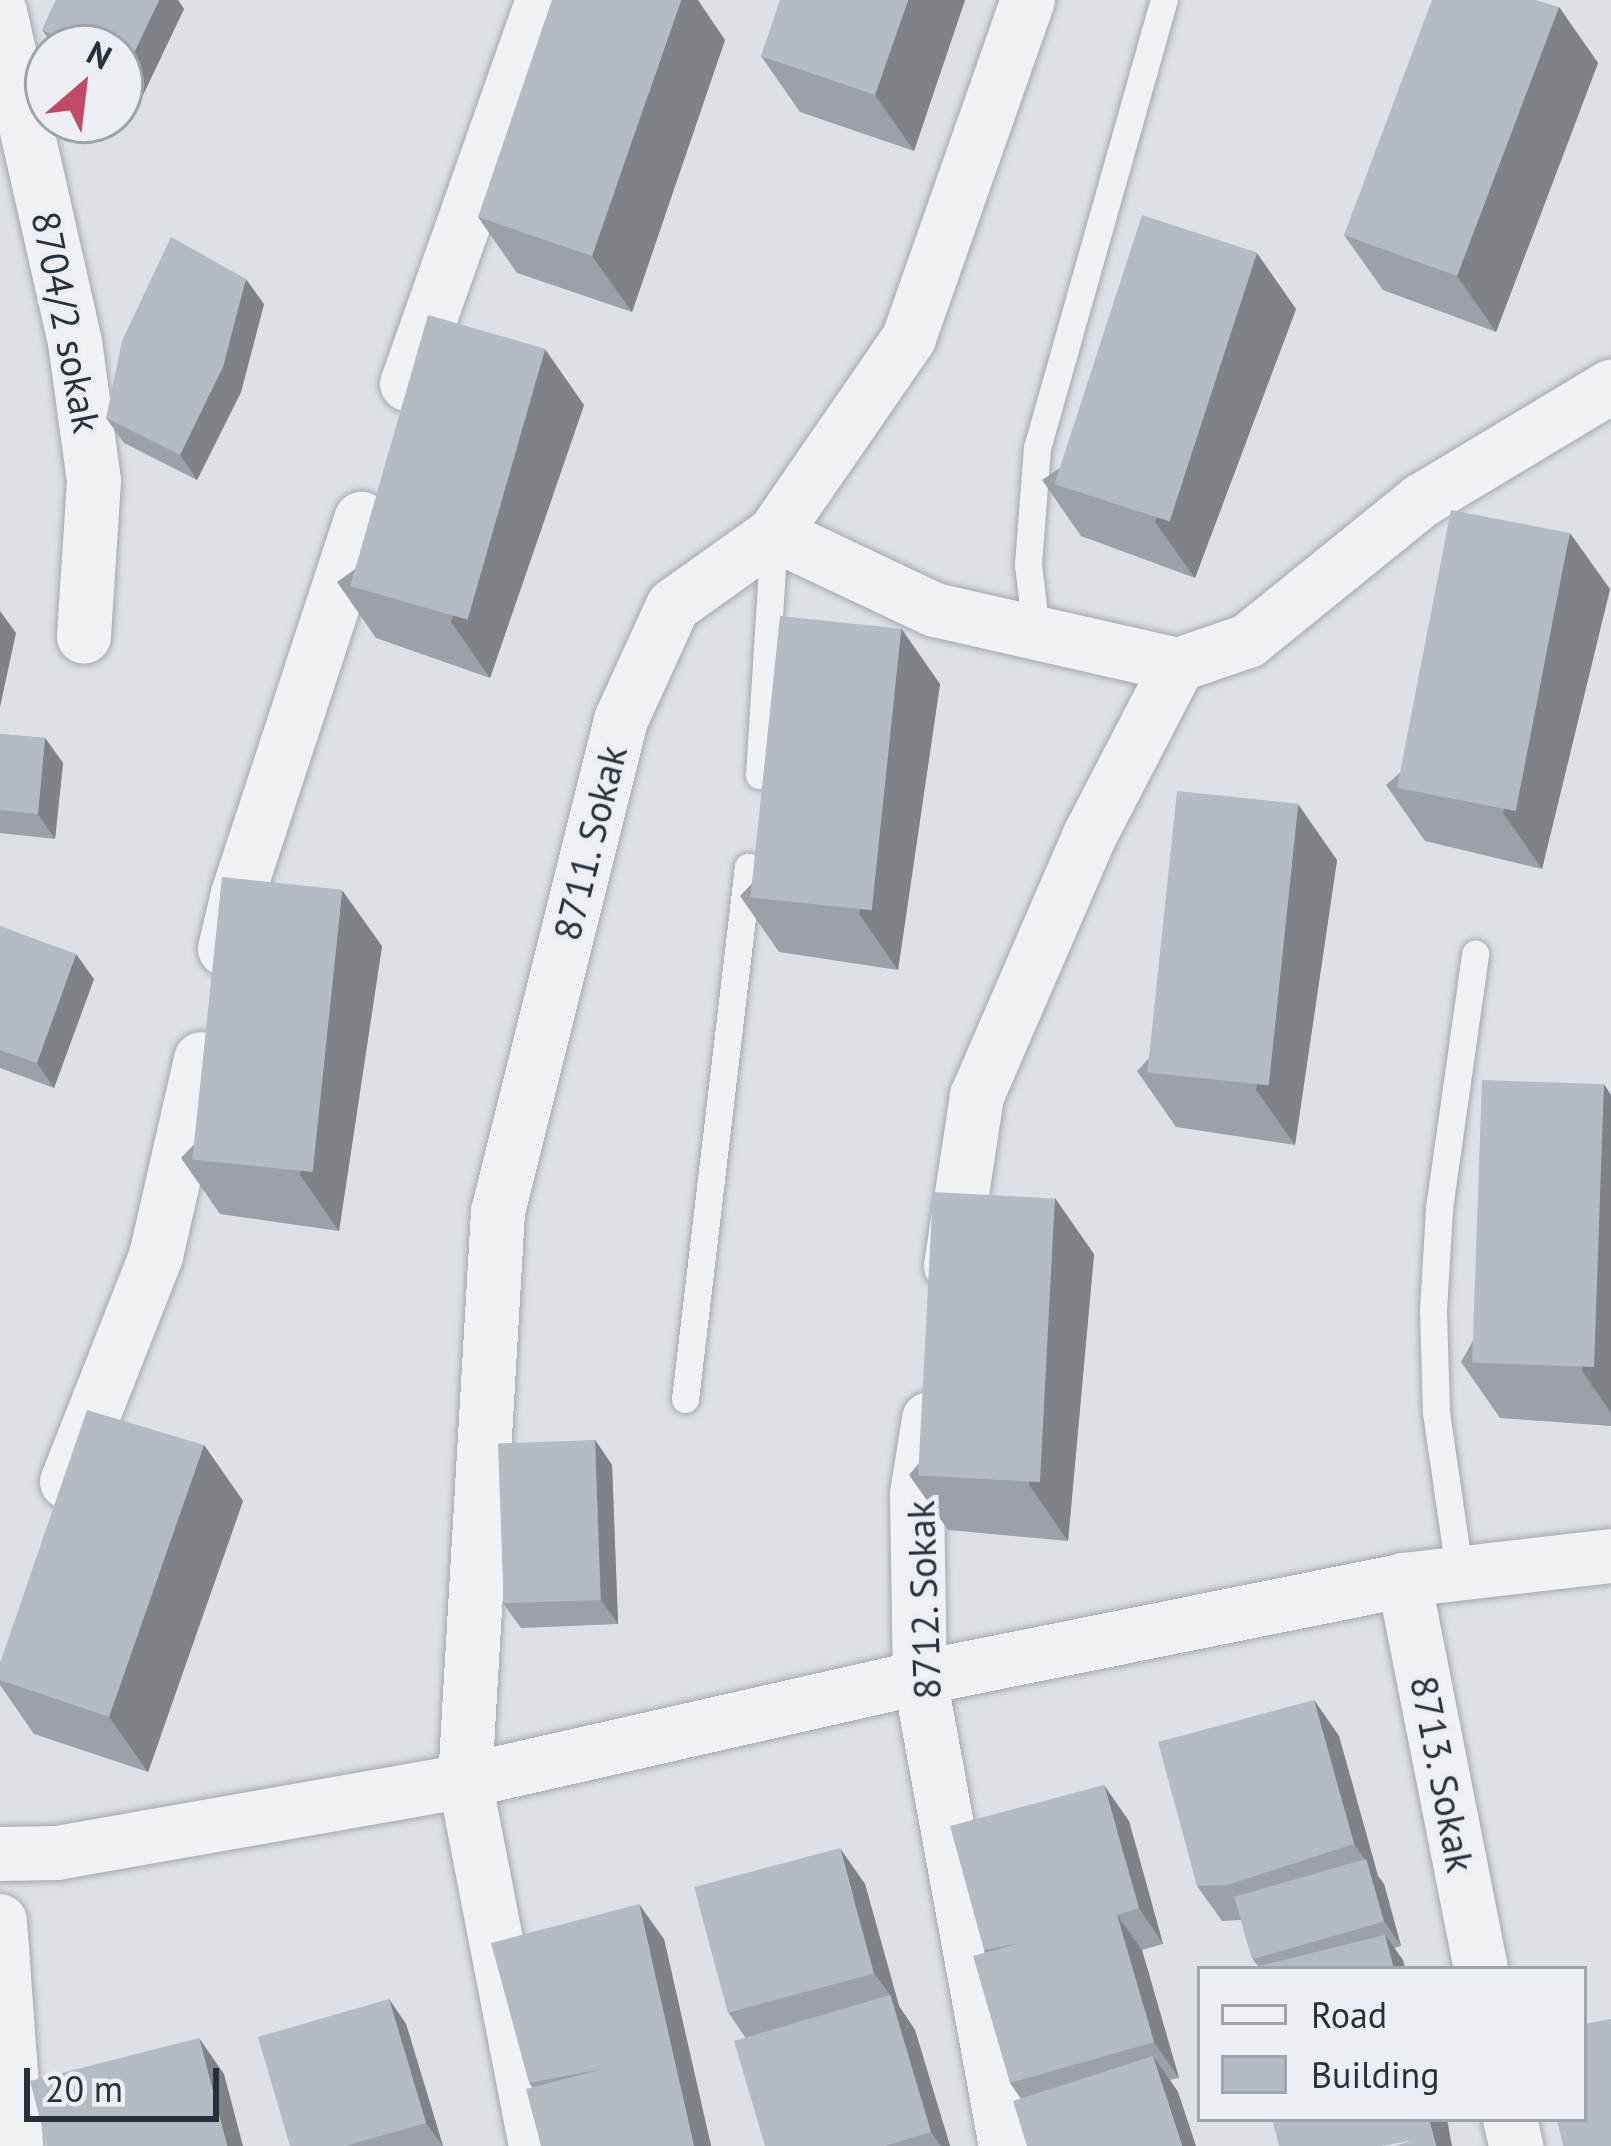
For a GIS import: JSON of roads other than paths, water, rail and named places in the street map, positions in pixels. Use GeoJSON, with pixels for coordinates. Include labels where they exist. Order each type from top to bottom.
{"type":"FeatureCollection","features":[{"type":"Feature","properties":{"kind":"street"},"geometry":{"type":"LineString","coordinates":[[52,1527],[156,1256],[238,894],[385,447],[543,0]]}},
{"type":"Feature","properties":{"kind":"street","name":"8711. Sokak"},"geometry":{"type":"LineString","coordinates":[[536,2146],[465,1781],[498,1212],[621,720],[673,606],[774,534],[909,338],[1028,0]]}},
{"type":"Feature","properties":{"kind":"street","name":"8704/2 sokak"},"geometry":{"type":"LineString","coordinates":[[0,12],[75,342],[91,458],[84,637]]}},
{"type":"Feature","properties":{"kind":"street"},"geometry":{"type":"LineString","coordinates":[[774,534],[935,610],[1178,665],[1248,641],[1420,501],[1611,387]]}},
{"type":"Feature","properties":{"kind":"street"},"geometry":{"type":"LineString","coordinates":[[945,1307],[977,1096],[1089,837],[1178,665]]}},
{"type":"Feature","properties":{"kind":"street","name":"8712. Sokak"},"geometry":{"type":"LineString","coordinates":[[935,1377],[917,1495],[920,1678],[1006,2146]]}},
{"type":"Feature","properties":{"kind":"street"},"geometry":{"type":"LineString","coordinates":[[0,1854],[57,1853],[465,1781],[920,1678],[1404,1580],[1611,1556]]}},
{"type":"Feature","properties":{"kind":"street","name":"8713. Sokak"},"geometry":{"type":"LineString","coordinates":[[1404,1580],[1480,1966]]}},
{"type":"Feature","properties":{"kind":"street"},"geometry":{"type":"LineString","coordinates":[[0,1921],[10,2131]]}},
{"type":"Feature","properties":{"kind":"lane"},"geometry":{"type":"LineString","coordinates":[[1036,632],[1028,564],[1036,448],[1164,0]]}},
{"type":"Feature","properties":{"kind":"lane"},"geometry":{"type":"LineString","coordinates":[[756,798],[774,534]]}},
{"type":"Feature","properties":{"kind":"lane"},"geometry":{"type":"LineString","coordinates":[[685,1399],[751,844]]}},
{"type":"Feature","properties":{"kind":"lane"},"geometry":{"type":"LineString","coordinates":[[1459,1570],[1436,1412],[1433,1310],[1438,1208],[1475,954]]}}]}
